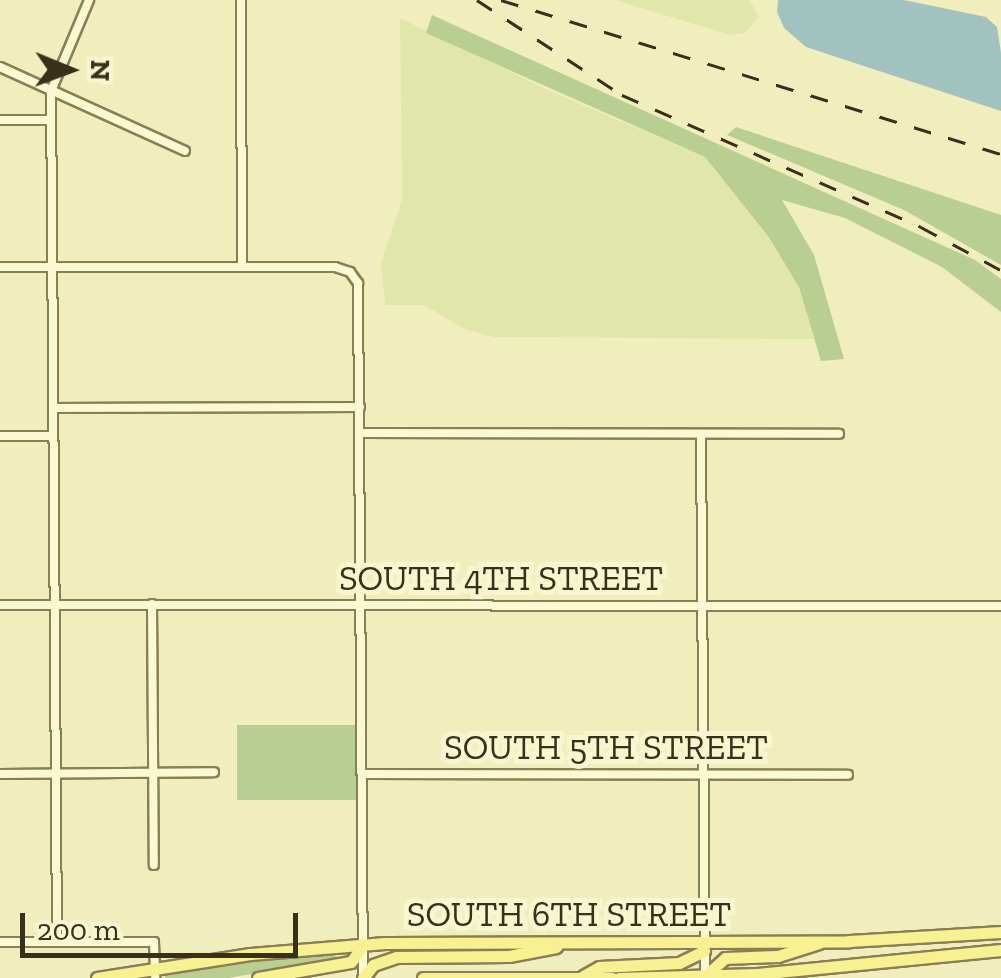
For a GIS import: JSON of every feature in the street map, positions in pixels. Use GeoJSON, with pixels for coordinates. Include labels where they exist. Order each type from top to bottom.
{"type":"FeatureCollection","features":[{"type":"Feature","properties":{"kind":"main road","name":"SOUTH 6TH STREET"},"geometry":{"type":"LineString","coordinates":[[97,978],[364,944],[584,941],[704,946],[1001,932]]}},
{"type":"Feature","properties":{"kind":"main road"},"geometry":{"type":"LineString","coordinates":[[363,978],[373,965],[396,957],[508,956],[584,941]]}},
{"type":"Feature","properties":{"kind":"main road"},"geometry":{"type":"LineString","coordinates":[[704,978],[725,958],[778,956],[822,941]]}},
{"type":"Feature","properties":{"kind":"main road"},"geometry":{"type":"LineString","coordinates":[[258,978],[269,972],[351,962],[364,944]]}},
{"type":"Feature","properties":{"kind":"main road"},"geometry":{"type":"LineString","coordinates":[[579,978],[599,967],[679,963],[704,946]]}},
{"type":"Feature","properties":{"kind":"main road","name":"SOUTH 6TH STREET"},"geometry":{"type":"LineString","coordinates":[[424,978],[754,976],[1001,950]]}},
{"type":"Feature","properties":{"kind":"street"},"geometry":{"type":"LineString","coordinates":[[57,942],[50,91],[89,0]]}},
{"type":"Feature","properties":{"kind":"street"},"geometry":{"type":"LineString","coordinates":[[241,0],[242,267]]}},
{"type":"Feature","properties":{"kind":"street"},"geometry":{"type":"LineString","coordinates":[[0,68],[185,151]]}},
{"type":"Feature","properties":{"kind":"street"},"geometry":{"type":"LineString","coordinates":[[0,120],[51,120]]}},
{"type":"Feature","properties":{"kind":"street"},"geometry":{"type":"LineString","coordinates":[[0,267],[335,268],[354,276],[360,292],[363,978]]}},
{"type":"Feature","properties":{"kind":"street"},"geometry":{"type":"LineString","coordinates":[[53,408],[360,408]]}},
{"type":"Feature","properties":{"kind":"street"},"geometry":{"type":"LineString","coordinates":[[360,433],[839,434]]}},
{"type":"Feature","properties":{"kind":"street"},"geometry":{"type":"LineString","coordinates":[[701,434],[704,978]]}},
{"type":"Feature","properties":{"kind":"street"},"geometry":{"type":"LineString","coordinates":[[0,436],[53,436]]}},
{"type":"Feature","properties":{"kind":"street"},"geometry":{"type":"LineString","coordinates":[[152,604],[154,865]]}},
{"type":"Feature","properties":{"kind":"street","name":"SOUTH 4TH STREET"},"geometry":{"type":"LineString","coordinates":[[0,605],[1001,606]]}},
{"type":"Feature","properties":{"kind":"street"},"geometry":{"type":"LineString","coordinates":[[0,774],[214,772]]}},
{"type":"Feature","properties":{"kind":"street","name":"SOUTH 5TH STREET"},"geometry":{"type":"LineString","coordinates":[[364,774],[848,775]]}},
{"type":"Feature","properties":{"kind":"street"},"geometry":{"type":"LineString","coordinates":[[0,942],[154,942],[155,973]]}},
{"type":"Feature","properties":{"kind":"green space"},"geometry":{"type":"Polygon","coordinates":[[[615,0],[749,0],[759,16],[745,33],[730,35],[615,0]]]}},
{"type":"Feature","properties":{"kind":"green space"},"geometry":{"type":"Polygon","coordinates":[[[432,15],[975,260],[1001,279],[1001,312],[942,267],[845,218],[782,200],[814,255],[844,359],[821,361],[799,287],[768,236],[705,157],[426,33],[432,15]]]}},
{"type":"Feature","properties":{"kind":"green space"},"geometry":{"type":"Polygon","coordinates":[[[400,18],[550,91],[705,157],[768,236],[799,287],[814,339],[493,337],[464,329],[424,305],[385,305],[381,263],[402,200],[400,18]]]}},
{"type":"Feature","properties":{"kind":"green space"},"geometry":{"type":"Polygon","coordinates":[[[736,127],[1001,215],[1001,265],[904,210],[727,135],[736,127]]]}},
{"type":"Feature","properties":{"kind":"green space"},"geometry":{"type":"Polygon","coordinates":[[[237,725],[358,725],[358,800],[237,800],[237,725]]]}},
{"type":"Feature","properties":{"kind":"green space"},"geometry":{"type":"Polygon","coordinates":[[[320,954],[346,958],[228,978],[165,978],[165,974],[212,966],[320,954]]]}},
{"type":"Feature","properties":{"kind":"water"},"geometry":{"type":"Polygon","coordinates":[[[778,0],[904,0],[986,17],[997,27],[1001,111],[806,47],[784,28],[777,12],[778,0]]]}},
{"type":"Feature","properties":{"kind":"railway"},"geometry":{"type":"LineString","coordinates":[[477,0],[622,95],[921,227],[1001,270]]}},
{"type":"Feature","properties":{"kind":"railway"},"geometry":{"type":"LineString","coordinates":[[501,0],[1001,154]]}}]}
